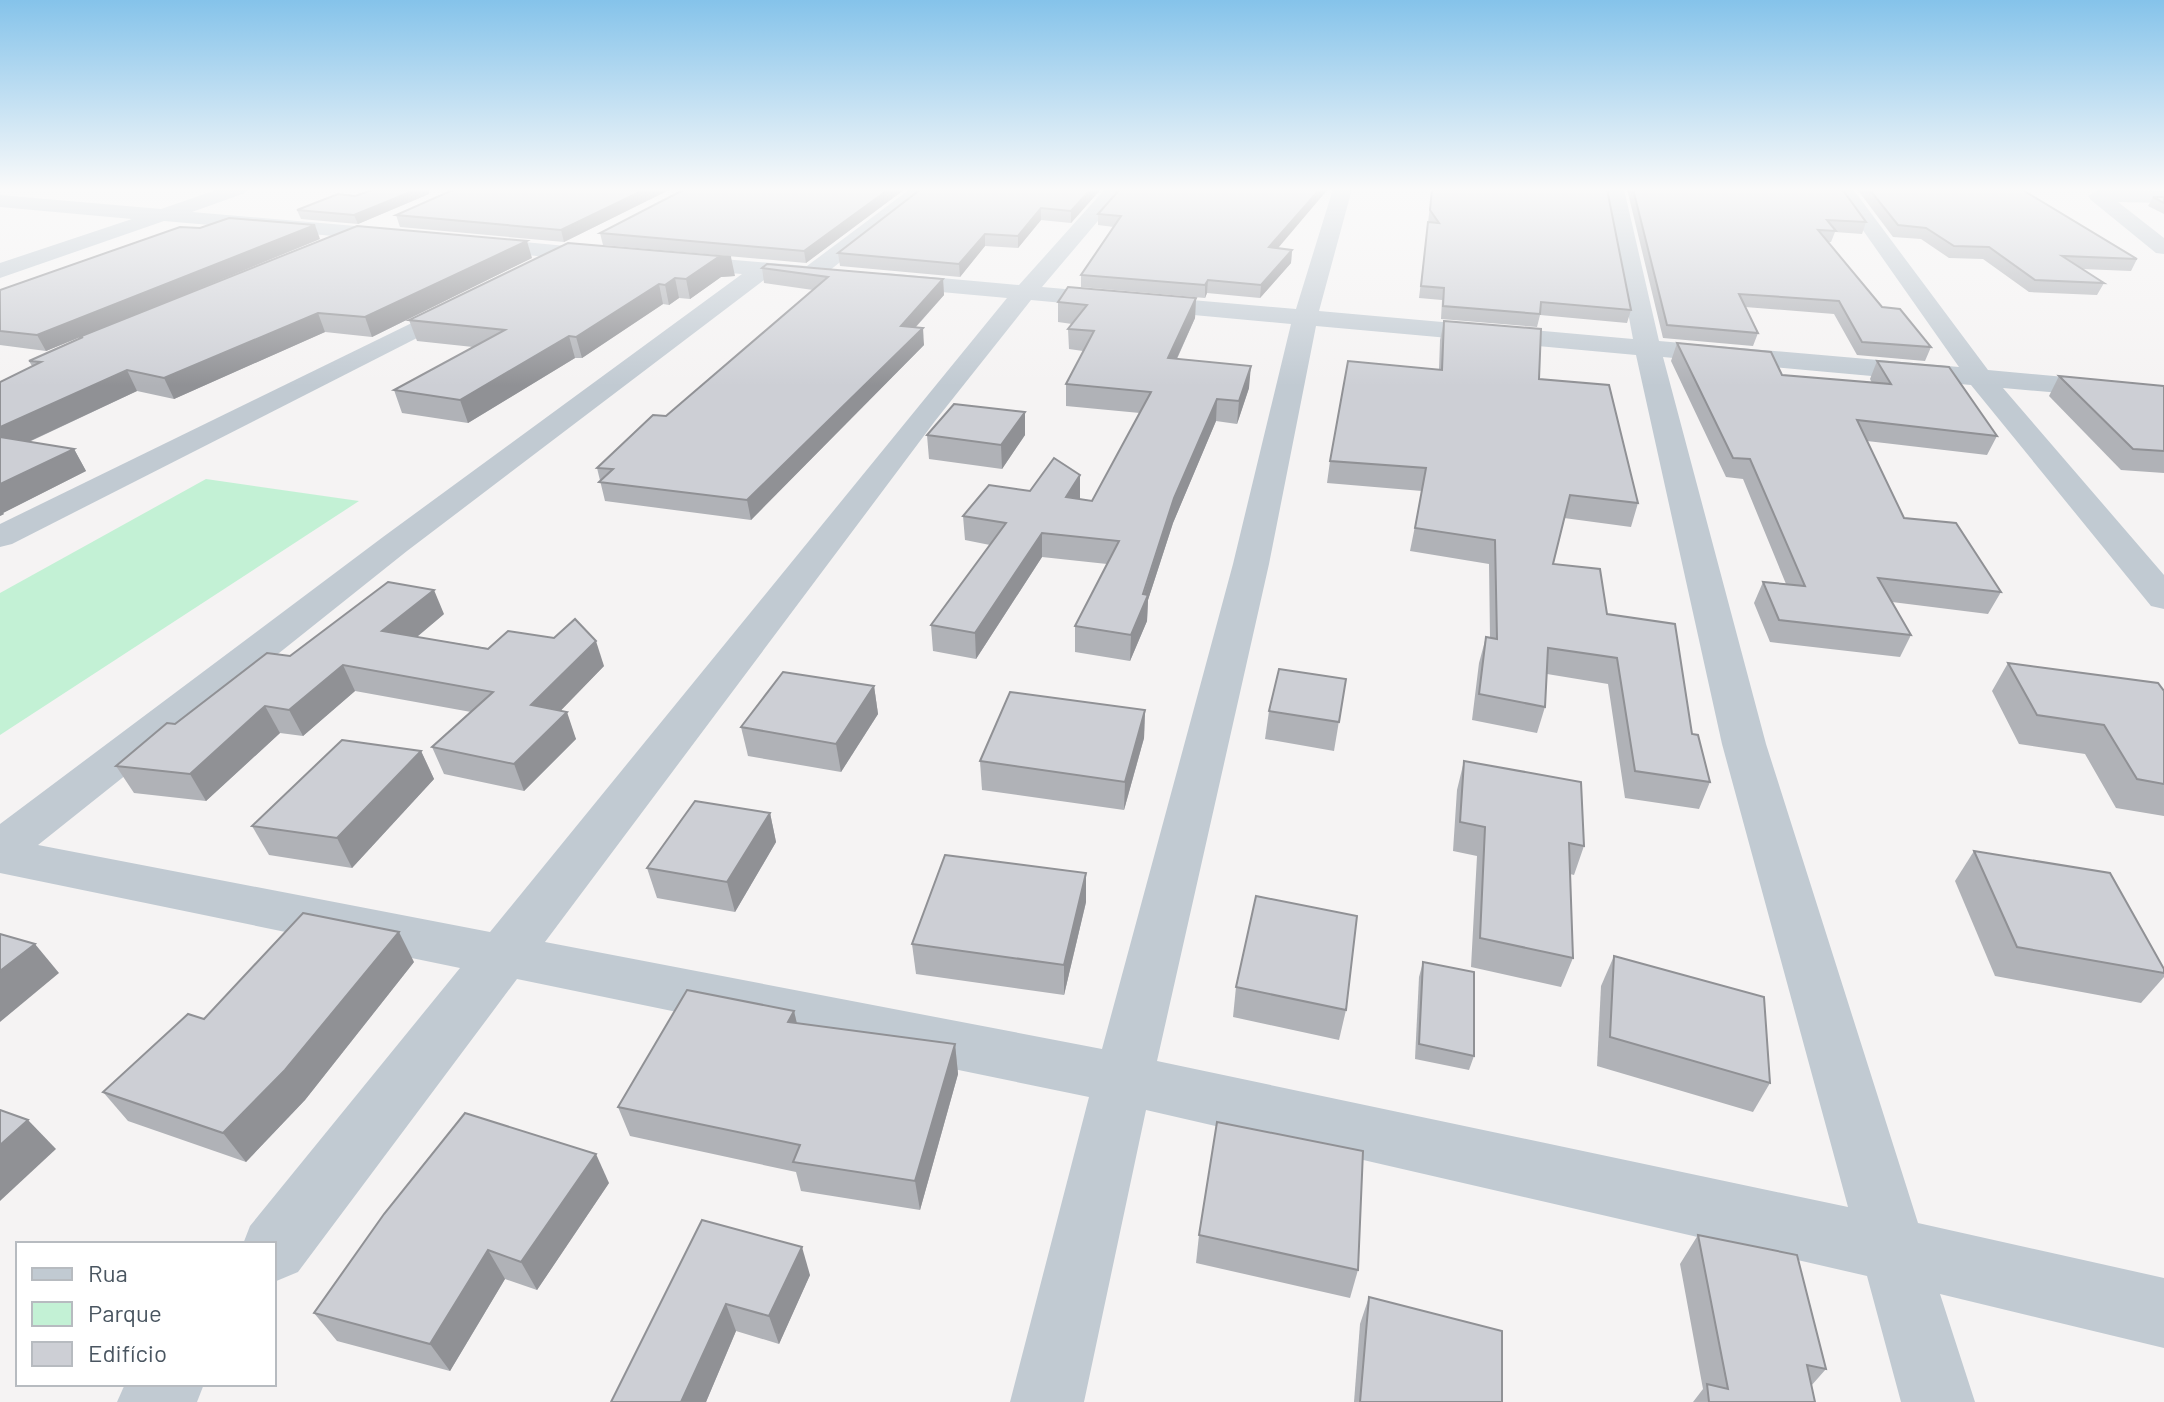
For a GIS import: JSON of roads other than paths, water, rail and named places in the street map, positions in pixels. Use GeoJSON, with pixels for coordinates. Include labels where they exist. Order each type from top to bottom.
{"type":"FeatureCollection","features":[{"type":"Feature","properties":{"kind":"street"},"geometry":{"type":"LineString","coordinates":[[0,271],[49,254]]}},
{"type":"Feature","properties":{"kind":"street"},"geometry":{"type":"LineString","coordinates":[[523,274],[562,254]]}},
{"type":"Feature","properties":{"kind":"street"},"geometry":{"type":"LineString","coordinates":[[582,254],[626,258]]}},
{"type":"Feature","properties":{"kind":"street"},"geometry":{"type":"LineString","coordinates":[[812,273],[836,254]]}},
{"type":"Feature","properties":{"kind":"street"},"geometry":{"type":"LineString","coordinates":[[276,1246],[1024,293],[1058,254]]}},
{"type":"Feature","properties":{"kind":"street"},"geometry":{"type":"LineString","coordinates":[[1047,1402],[1123,1079],[1251,564],[1305,319],[1324,254]]}},
{"type":"Feature","properties":{"kind":"street"},"geometry":{"type":"LineString","coordinates":[[1628,254],[1744,744],[1938,1402]]}},
{"type":"Feature","properties":{"kind":"street"},"geometry":{"type":"LineString","coordinates":[[1890,254],[1979,377],[2164,598]]}},
{"type":"Feature","properties":{"kind":"street"},"geometry":{"type":"LineString","coordinates":[[657,260],[2164,394]]}},
{"type":"Feature","properties":{"kind":"street"},"geometry":{"type":"LineString","coordinates":[[0,852],[395,544],[764,269]]}},
{"type":"Feature","properties":{"kind":"street"},"geometry":{"type":"LineString","coordinates":[[0,537],[481,296]]}},
{"type":"Feature","properties":{"kind":"street"},"geometry":{"type":"LineString","coordinates":[[0,852],[1123,1079],[1895,1250],[2164,1313]]}},
{"type":"Feature","properties":{"kind":"street"},"geometry":{"type":"LineString","coordinates":[[154,1402],[166,1386]]}}]}
